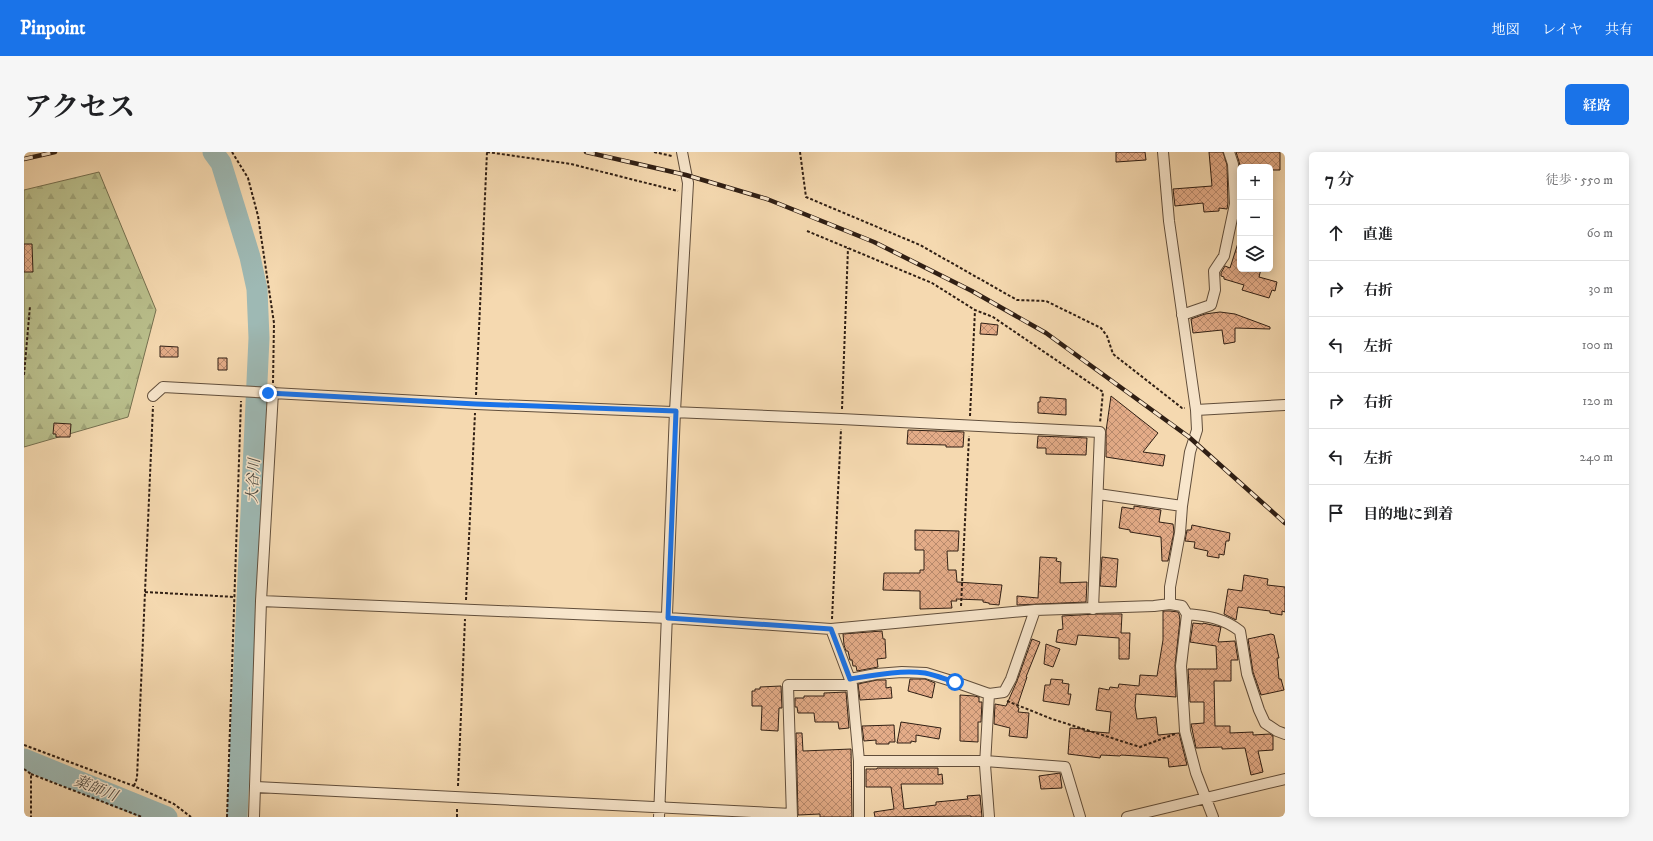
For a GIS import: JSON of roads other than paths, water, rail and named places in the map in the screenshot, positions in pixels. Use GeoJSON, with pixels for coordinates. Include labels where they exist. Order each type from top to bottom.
{"type":"FeatureCollection","features":[{"type":"Feature","properties":{"kind":"street"},"geometry":{"type":"LineString","coordinates":[[1162,152],[1169,221],[1196,410],[1197,430],[1190,452],[1182,506],[1180,534],[1170,587],[1170,604]]}},
{"type":"Feature","properties":{"kind":"street"},"geometry":{"type":"LineString","coordinates":[[1182,315],[1211,305],[1215,290],[1214,271],[1224,256],[1234,204],[1233,164],[1229,152]]}},
{"type":"Feature","properties":{"kind":"street"},"geometry":{"type":"LineString","coordinates":[[659,817],[676,411],[686,194],[688,183],[682,155]]}},
{"type":"Feature","properties":{"kind":"street"},"geometry":{"type":"LineString","coordinates":[[154,396],[163,387],[476,404],[676,411],[1100,432],[1093,609]]}},
{"type":"Feature","properties":{"kind":"street"},"geometry":{"type":"LineString","coordinates":[[254,817],[270,392]]}},
{"type":"Feature","properties":{"kind":"street"},"geometry":{"type":"LineString","coordinates":[[1196,410],[1285,405]]}},
{"type":"Feature","properties":{"kind":"street"},"geometry":{"type":"LineString","coordinates":[[1098,494],[1182,506]]}},
{"type":"Feature","properties":{"kind":"street"},"geometry":{"type":"LineString","coordinates":[[261,600],[668,618],[831,629],[1035,610],[1093,609],[1170,604],[1182,606],[1187,614],[1181,666],[1185,730],[1196,773],[1213,817]]}},
{"type":"Feature","properties":{"kind":"street"},"geometry":{"type":"LineString","coordinates":[[256,787],[660,806],[792,815],[788,685],[851,682],[876,674],[902,672],[926,673],[989,694],[1004,692],[1011,680],[1035,610]]}},
{"type":"Feature","properties":{"kind":"street"},"geometry":{"type":"LineString","coordinates":[[1187,614],[1207,616],[1228,622],[1240,631],[1247,674],[1264,723],[1276,731],[1285,734]]}},
{"type":"Feature","properties":{"kind":"street"},"geometry":{"type":"LineString","coordinates":[[831,629],[851,682],[859,761],[858,817]]}},
{"type":"Feature","properties":{"kind":"street"},"geometry":{"type":"LineString","coordinates":[[989,694],[985,761],[989,817]]}},
{"type":"Feature","properties":{"kind":"street"},"geometry":{"type":"LineString","coordinates":[[859,761],[985,761],[1065,767],[1080,817]]}},
{"type":"Feature","properties":{"kind":"street"},"geometry":{"type":"LineString","coordinates":[[1126,817],[1285,779]]}},
{"type":"Feature","properties":{"kind":"waterway","name":"大谷川"},"geometry":{"type":"LineString","coordinates":[[213,152],[221,163],[250,257],[257,289],[259,338],[237,817]]}},
{"type":"Feature","properties":{"kind":"waterway","name":"薬師川"},"geometry":{"type":"LineString","coordinates":[[24,759],[167,817]]}},
{"type":"Feature","properties":{"kind":"railway"},"geometry":{"type":"LineString","coordinates":[[24,159],[55,152]]}},
{"type":"Feature","properties":{"kind":"railway"},"geometry":{"type":"LineString","coordinates":[[586,152],[686,175],[767,199],[874,242],[972,291],[1046,333],[1189,437],[1285,523]]}}]}
